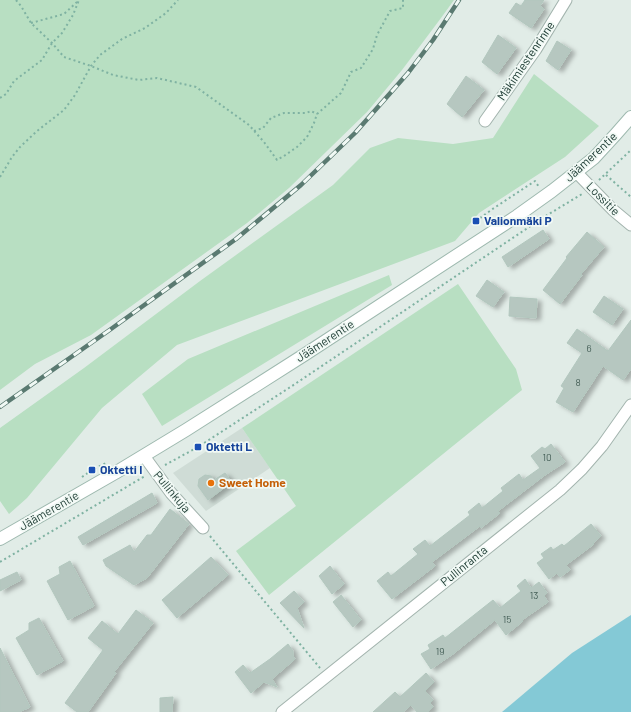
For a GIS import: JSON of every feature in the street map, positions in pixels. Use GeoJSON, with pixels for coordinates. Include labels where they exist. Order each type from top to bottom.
{"type":"FeatureCollection","features":[{"type":"Feature","properties":{"kind":"main road","name":"Jäämerentie"},"geometry":{"type":"LineString","coordinates":[[0,539],[144,456],[304,355],[517,216],[594,158],[631,117]]}},
{"type":"Feature","properties":{"kind":"street","name":"Mäkimiestenrinne"},"geometry":{"type":"LineString","coordinates":[[485,121],[536,49],[566,0]]}},
{"type":"Feature","properties":{"kind":"street","name":"Lossitie"},"geometry":{"type":"LineString","coordinates":[[576,172],[613,210],[631,225]]}},
{"type":"Feature","properties":{"kind":"street","name":"Pullinranta"},"geometry":{"type":"LineString","coordinates":[[282,712],[560,490],[582,469],[602,446],[631,405]]}},
{"type":"Feature","properties":{"kind":"street","name":"Pullinkuja"},"geometry":{"type":"LineString","coordinates":[[144,456],[176,500],[203,528]]}},
{"type":"Feature","properties":{"kind":"path"},"geometry":{"type":"LineString","coordinates":[[16,0],[31,23],[64,57],[113,75],[139,80],[157,78],[196,87],[249,125],[277,160],[297,147],[307,137],[317,114],[340,93],[351,72],[361,68],[373,49],[377,35],[390,11],[403,8],[403,0]]}},
{"type":"Feature","properties":{"kind":"path"},"geometry":{"type":"LineString","coordinates":[[31,23],[64,14],[79,0]]}},
{"type":"Feature","properties":{"kind":"path"},"geometry":{"type":"LineString","coordinates":[[0,98],[6,94],[14,81],[42,60],[52,43],[62,33],[73,15],[79,0]]}},
{"type":"Feature","properties":{"kind":"path"},"geometry":{"type":"LineString","coordinates":[[0,176],[8,165],[12,156],[20,147],[37,131],[64,110],[75,95],[91,66],[100,55],[122,39],[145,28],[166,14],[178,0]]}},
{"type":"Feature","properties":{"kind":"path"},"geometry":{"type":"LineString","coordinates":[[254,131],[263,128],[271,118],[284,113],[306,113],[311,110],[317,114]]}},
{"type":"Feature","properties":{"kind":"path"},"geometry":{"type":"LineString","coordinates":[[600,180],[631,150]]}},
{"type":"Feature","properties":{"kind":"path"},"geometry":{"type":"LineString","coordinates":[[606,175],[631,197]]}},
{"type":"Feature","properties":{"kind":"path"},"geometry":{"type":"LineString","coordinates":[[0,562],[154,471],[198,447],[286,390],[538,221],[583,194]]}},
{"type":"Feature","properties":{"kind":"path"},"geometry":{"type":"LineString","coordinates":[[203,528],[326,677]]}},
{"type":"Feature","properties":{"kind":"shaded area"},"geometry":{"type":"Polygon","coordinates":[[[242,428],[270,468],[206,511],[173,473],[242,428]]]}},
{"type":"Feature","properties":{"kind":"green space"},"geometry":{"type":"Polygon","coordinates":[[[0,0],[454,0],[402,70],[367,112],[289,188],[247,223],[91,335],[35,364],[0,390],[0,0]]]}},
{"type":"Feature","properties":{"kind":"green space"},"geometry":{"type":"Polygon","coordinates":[[[534,74],[599,126],[565,157],[479,213],[455,241],[177,345],[102,408],[27,498],[9,514],[0,501],[0,428],[333,185],[370,148],[398,138],[453,144],[493,138],[534,74]]]}},
{"type":"Feature","properties":{"kind":"green space"},"geometry":{"type":"Polygon","coordinates":[[[389,275],[392,285],[162,426],[142,394],[188,359],[389,275]]]}},
{"type":"Feature","properties":{"kind":"green space"},"geometry":{"type":"Polygon","coordinates":[[[458,284],[516,369],[522,390],[269,595],[236,551],[296,506],[242,428],[458,284]]]}},
{"type":"Feature","properties":{"kind":"water"},"geometry":{"type":"Polygon","coordinates":[[[631,615],[631,712],[502,712],[572,653],[631,615]]]}},
{"type":"Feature","properties":{"kind":"building"},"geometry":{"type":"Polygon","coordinates":[[[525,0],[544,0],[540,6],[544,9],[531,28],[509,13],[516,3],[521,6],[525,0]]]}},
{"type":"Feature","properties":{"kind":"building"},"geometry":{"type":"Polygon","coordinates":[[[498,35],[516,48],[497,74],[482,62],[498,35]]]}},
{"type":"Feature","properties":{"kind":"building"},"geometry":{"type":"Polygon","coordinates":[[[557,41],[571,50],[558,70],[546,61],[557,41]]]}},
{"type":"Feature","properties":{"kind":"building"},"geometry":{"type":"Polygon","coordinates":[[[466,76],[484,90],[462,117],[447,104],[466,76]]]}},
{"type":"Feature","properties":{"kind":"building"},"geometry":{"type":"Polygon","coordinates":[[[543,230],[549,239],[508,267],[502,257],[543,230]]]}},
{"type":"Feature","properties":{"kind":"building"},"geometry":{"type":"Polygon","coordinates":[[[587,232],[604,247],[581,274],[582,275],[560,304],[543,290],[567,258],[566,257],[587,232]]]}},
{"type":"Feature","properties":{"kind":"building"},"geometry":{"type":"Polygon","coordinates":[[[487,280],[504,292],[493,307],[476,296],[487,280]]]}},
{"type":"Feature","properties":{"kind":"building"},"geometry":{"type":"Polygon","coordinates":[[[604,296],[623,309],[612,325],[593,312],[604,296]]]}},
{"type":"Feature","properties":{"kind":"building"},"geometry":{"type":"Polygon","coordinates":[[[510,297],[537,299],[536,318],[509,316],[510,297]]]}},
{"type":"Feature","properties":{"kind":"building"},"geometry":{"type":"Polygon","coordinates":[[[631,320],[631,369],[623,380],[603,366],[573,412],[556,402],[564,388],[561,386],[582,353],[567,343],[577,329],[608,351],[631,320]]]}},
{"type":"Feature","properties":{"kind":"building"},"geometry":{"type":"Polygon","coordinates":[[[551,444],[565,462],[545,475],[498,511],[500,513],[481,528],[480,526],[432,562],[435,566],[392,599],[377,581],[388,572],[391,576],[418,554],[413,549],[425,540],[430,546],[470,515],[468,512],[479,503],[482,508],[503,491],[501,488],[519,474],[523,480],[540,468],[531,456],[542,447],[545,449],[551,444]]]}},
{"type":"Feature","properties":{"kind":"building"},"geometry":{"type":"Polygon","coordinates":[[[225,473],[232,482],[208,500],[198,486],[199,479],[205,475],[211,476],[214,480],[225,473]]]}},
{"type":"Feature","properties":{"kind":"building"},"geometry":{"type":"Polygon","coordinates":[[[152,493],[157,503],[83,545],[78,537],[152,493]]]}},
{"type":"Feature","properties":{"kind":"building"},"geometry":{"type":"Polygon","coordinates":[[[170,509],[189,524],[147,578],[134,585],[106,566],[103,560],[130,545],[134,552],[147,535],[151,535],[170,509]]]}},
{"type":"Feature","properties":{"kind":"building"},"geometry":{"type":"Polygon","coordinates":[[[591,524],[601,536],[593,543],[594,544],[566,565],[570,570],[560,577],[557,573],[549,579],[537,563],[544,558],[541,554],[551,547],[553,550],[562,544],[564,546],[591,524]]]}},
{"type":"Feature","properties":{"kind":"building"},"geometry":{"type":"Polygon","coordinates":[[[211,557],[228,575],[177,618],[162,600],[211,557]]]}},
{"type":"Feature","properties":{"kind":"building"},"geometry":{"type":"Polygon","coordinates":[[[70,561],[94,606],[68,620],[47,581],[60,574],[59,567],[70,561]]]}},
{"type":"Feature","properties":{"kind":"building"},"geometry":{"type":"Polygon","coordinates":[[[330,566],[344,584],[332,594],[319,576],[330,566]]]}},
{"type":"Feature","properties":{"kind":"building"},"geometry":{"type":"Polygon","coordinates":[[[17,572],[21,580],[0,591],[0,580],[17,572]]]}},
{"type":"Feature","properties":{"kind":"building"},"geometry":{"type":"Polygon","coordinates":[[[525,579],[531,588],[539,582],[547,593],[544,596],[548,602],[522,620],[523,621],[506,635],[495,620],[453,654],[431,669],[421,654],[430,649],[428,645],[443,635],[445,638],[493,600],[500,608],[521,591],[517,586],[525,579]]]}},
{"type":"Feature","properties":{"kind":"building"},"geometry":{"type":"Polygon","coordinates":[[[294,591],[304,602],[297,608],[304,628],[280,603],[294,591]]]}},
{"type":"Feature","properties":{"kind":"building"},"geometry":{"type":"Polygon","coordinates":[[[341,595],[361,620],[353,627],[333,602],[341,595]]]}},
{"type":"Feature","properties":{"kind":"building"},"geometry":{"type":"Polygon","coordinates":[[[136,610],[153,623],[114,672],[116,673],[88,712],[77,712],[65,703],[103,650],[88,638],[102,621],[118,634],[136,610]]]}},
{"type":"Feature","properties":{"kind":"building"},"geometry":{"type":"Polygon","coordinates":[[[39,618],[63,661],[37,675],[16,638],[29,630],[29,623],[39,618]]]}},
{"type":"Feature","properties":{"kind":"building"},"geometry":{"type":"Polygon","coordinates":[[[288,644],[293,651],[293,656],[295,659],[272,679],[277,687],[264,682],[251,693],[235,672],[243,665],[250,673],[288,644]]]}},
{"type":"Feature","properties":{"kind":"building"},"geometry":{"type":"Polygon","coordinates":[[[0,648],[30,707],[19,712],[0,712],[0,648]]]}},
{"type":"Feature","properties":{"kind":"building"},"geometry":{"type":"Polygon","coordinates":[[[426,673],[434,682],[425,691],[433,700],[430,703],[433,707],[428,712],[417,712],[411,705],[403,712],[373,712],[395,692],[400,697],[426,673]]]}},
{"type":"Feature","properties":{"kind":"building"},"geometry":{"type":"Polygon","coordinates":[[[173,697],[172,712],[160,712],[160,698],[173,697]]]}},
{"type":"Feature","properties":{"kind":"railway"},"geometry":{"type":"LineString","coordinates":[[0,407],[236,239],[301,185],[355,133],[408,73],[433,40],[459,0]]}},
{"type":"Feature","properties":{"kind":"place","name":"Valionmäki P"},"geometry":{"type":"Point","coordinates":[476,221]}},
{"type":"Feature","properties":{"kind":"place","name":"Oktetti L"},"geometry":{"type":"Point","coordinates":[198,447]}},
{"type":"Feature","properties":{"kind":"place","name":"Oktetti I"},"geometry":{"type":"Point","coordinates":[92,470]}},
{"type":"Feature","properties":{"kind":"place","name":"Sweet Home"},"geometry":{"type":"Point","coordinates":[211,483]}}]}
